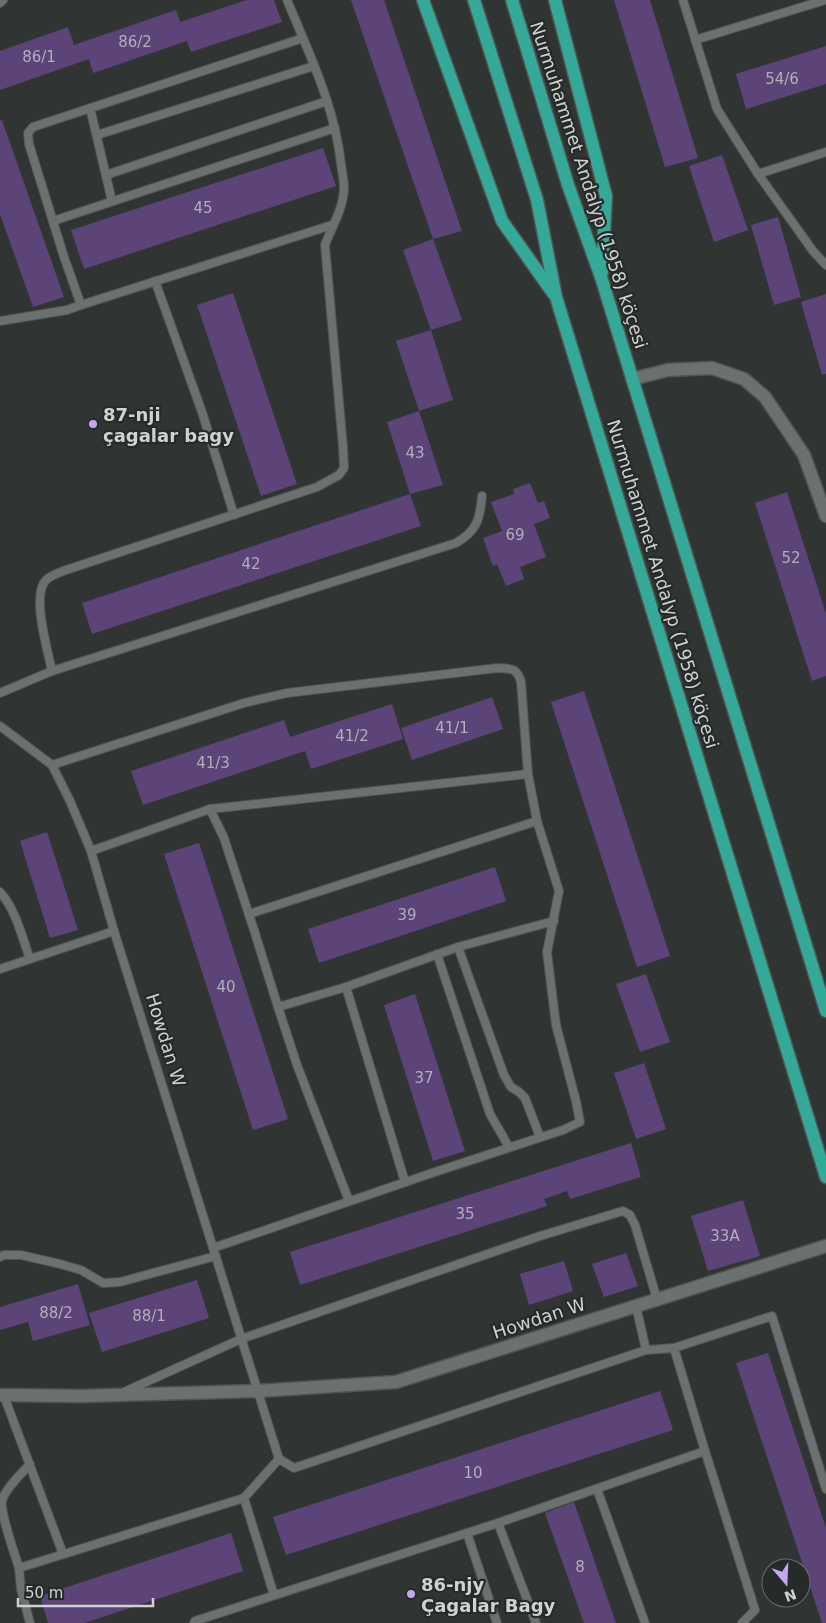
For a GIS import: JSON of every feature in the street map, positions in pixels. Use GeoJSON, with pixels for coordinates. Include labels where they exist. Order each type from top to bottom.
{"type":"FeatureCollection","features":[{"type":"Feature","properties":{"kind":"main road"},"geometry":{"type":"LineString","coordinates":[[423,0],[502,221],[556,297]]}},
{"type":"Feature","properties":{"kind":"main road","name":"Nurmuhammet Andalyp (1958) köçesi"},"geometry":{"type":"LineString","coordinates":[[474,0],[537,200],[556,297],[826,1177]]}},
{"type":"Feature","properties":{"kind":"main road","name":"Nurmuhammet Andalyp (1958) köçesi"},"geometry":{"type":"LineString","coordinates":[[512,0],[568,186],[602,280],[826,1011]]}},
{"type":"Feature","properties":{"kind":"main road"},"geometry":{"type":"LineString","coordinates":[[554,0],[606,196],[602,280]]}},
{"type":"Feature","properties":{"kind":"street"},"geometry":{"type":"LineString","coordinates":[[632,378],[668,370],[712,368],[744,379],[765,397],[804,455],[826,516]]}},
{"type":"Feature","properties":{"kind":"street","name":"Howdan W"},"geometry":{"type":"LineString","coordinates":[[2,1395],[117,1395],[257,1391],[396,1382],[826,1246]]}},
{"type":"Feature","properties":{"kind":"lane"},"geometry":{"type":"LineString","coordinates":[[52,671],[40,612],[39,592],[46,580],[63,571],[317,487],[339,475],[344,468],[325,245],[341,208],[344,188],[339,147],[328,101],[288,0]]}},
{"type":"Feature","properties":{"kind":"lane"},"geometry":{"type":"LineString","coordinates":[[683,0],[717,109],[758,174],[813,251],[826,265]]}},
{"type":"Feature","properties":{"kind":"lane"},"geometry":{"type":"LineString","coordinates":[[695,40],[825,0]]}},
{"type":"Feature","properties":{"kind":"lane"},"geometry":{"type":"LineString","coordinates":[[81,305],[29,144],[28,133],[32,127],[303,38]]}},
{"type":"Feature","properties":{"kind":"lane"},"geometry":{"type":"LineString","coordinates":[[96,135],[314,66]]}},
{"type":"Feature","properties":{"kind":"lane"},"geometry":{"type":"LineString","coordinates":[[106,175],[328,101]]}},
{"type":"Feature","properties":{"kind":"lane"},"geometry":{"type":"LineString","coordinates":[[90,108],[112,201]]}},
{"type":"Feature","properties":{"kind":"lane"},"geometry":{"type":"LineString","coordinates":[[53,221],[335,128]]}},
{"type":"Feature","properties":{"kind":"lane"},"geometry":{"type":"LineString","coordinates":[[758,174],[826,152]]}},
{"type":"Feature","properties":{"kind":"lane"},"geometry":{"type":"LineString","coordinates":[[0,322],[67,310],[332,226]]}},
{"type":"Feature","properties":{"kind":"lane"},"geometry":{"type":"LineString","coordinates":[[155,281],[202,412],[234,515]]}},
{"type":"Feature","properties":{"kind":"lane"},"geometry":{"type":"LineString","coordinates":[[0,692],[52,671],[456,543],[468,536],[477,525],[482,496]]}},
{"type":"Feature","properties":{"kind":"lane"},"geometry":{"type":"LineString","coordinates":[[0,1257],[4,1255],[20,1255],[80,1270],[103,1283],[120,1282],[214,1252],[348,1201],[563,1130],[580,1122],[556,1024],[547,952],[559,891],[537,821],[528,774],[521,703],[521,682],[519,674],[512,669],[497,668],[451,672],[287,693],[244,702],[52,765]]}},
{"type":"Feature","properties":{"kind":"lane","name":"Howdan W"},"geometry":{"type":"LineString","coordinates":[[0,726],[52,765],[70,801],[91,851],[114,931],[279,1459]]}},
{"type":"Feature","properties":{"kind":"lane"},"geometry":{"type":"LineString","coordinates":[[91,851],[210,809],[528,774]]}},
{"type":"Feature","properties":{"kind":"lane"},"geometry":{"type":"LineString","coordinates":[[210,809],[224,838],[278,1008],[348,1201]]}},
{"type":"Feature","properties":{"kind":"lane"},"geometry":{"type":"LineString","coordinates":[[249,914],[537,821]]}},
{"type":"Feature","properties":{"kind":"lane"},"geometry":{"type":"LineString","coordinates":[[0,892],[10,906],[30,959]]}},
{"type":"Feature","properties":{"kind":"lane"},"geometry":{"type":"LineString","coordinates":[[278,1008],[346,987],[458,947],[554,921]]}},
{"type":"Feature","properties":{"kind":"lane"},"geometry":{"type":"LineString","coordinates":[[0,969],[114,931]]}},
{"type":"Feature","properties":{"kind":"lane"},"geometry":{"type":"LineString","coordinates":[[458,947],[504,1075],[511,1086],[525,1098],[540,1137]]}},
{"type":"Feature","properties":{"kind":"lane"},"geometry":{"type":"LineString","coordinates":[[437,954],[490,1114],[509,1147]]}},
{"type":"Feature","properties":{"kind":"lane"},"geometry":{"type":"LineString","coordinates":[[346,987],[405,1182]]}},
{"type":"Feature","properties":{"kind":"lane"},"geometry":{"type":"LineString","coordinates":[[117,1395],[241,1338],[540,1236],[623,1211],[630,1216],[635,1225],[657,1300]]}},
{"type":"Feature","properties":{"kind":"lane"},"geometry":{"type":"LineString","coordinates":[[636,1306],[646,1350]]}},
{"type":"Feature","properties":{"kind":"lane"},"geometry":{"type":"LineString","coordinates":[[19,1568],[244,1498],[279,1459],[294,1468],[646,1350],[674,1348],[772,1316],[826,1489]]}},
{"type":"Feature","properties":{"kind":"lane"},"geometry":{"type":"LineString","coordinates":[[674,1348],[704,1451],[755,1610],[742,1623]]}},
{"type":"Feature","properties":{"kind":"lane"},"geometry":{"type":"LineString","coordinates":[[2,1395],[63,1554]]}},
{"type":"Feature","properties":{"kind":"lane"},"geometry":{"type":"LineString","coordinates":[[194,1623],[195,1621],[467,1533],[704,1451]]}},
{"type":"Feature","properties":{"kind":"lane"},"geometry":{"type":"LineString","coordinates":[[30,1464],[6,1492],[2,1501],[2,1514],[19,1568],[20,1589],[30,1623]]}},
{"type":"Feature","properties":{"kind":"lane"},"geometry":{"type":"LineString","coordinates":[[597,1489],[645,1623]]}},
{"type":"Feature","properties":{"kind":"lane"},"geometry":{"type":"LineString","coordinates":[[244,1498],[274,1595]]}},
{"type":"Feature","properties":{"kind":"lane"},"geometry":{"type":"LineString","coordinates":[[498,1522],[536,1623]]}},
{"type":"Feature","properties":{"kind":"lane"},"geometry":{"type":"LineString","coordinates":[[467,1533],[497,1623]]}},
{"type":"Feature","properties":{"kind":"building"},"geometry":{"type":"Polygon","coordinates":[[[247,0],[274,0],[282,22],[191,52],[187,41],[93,73],[89,59],[0,90],[0,51],[68,27],[74,45],[176,10],[180,22],[247,0]]]}},
{"type":"Feature","properties":{"kind":"building"},"geometry":{"type":"Polygon","coordinates":[[[351,0],[384,0],[462,231],[433,239],[351,0]]]}},
{"type":"Feature","properties":{"kind":"building"},"geometry":{"type":"Polygon","coordinates":[[[614,0],[650,0],[698,158],[665,167],[614,0]]]}},
{"type":"Feature","properties":{"kind":"building"},"geometry":{"type":"Polygon","coordinates":[[[826,46],[826,84],[746,109],[736,74],[826,46]]]}},
{"type":"Feature","properties":{"kind":"building"},"geometry":{"type":"Polygon","coordinates":[[[2,120],[64,297],[33,307],[0,214],[0,121],[2,120]]]}},
{"type":"Feature","properties":{"kind":"building"},"geometry":{"type":"Polygon","coordinates":[[[323,148],[336,186],[84,269],[71,230],[323,148]]]}},
{"type":"Feature","properties":{"kind":"building"},"geometry":{"type":"Polygon","coordinates":[[[722,155],[748,230],[714,242],[689,166],[722,155]]]}},
{"type":"Feature","properties":{"kind":"building"},"geometry":{"type":"Polygon","coordinates":[[[778,217],[801,297],[774,305],[751,225],[778,217]]]}},
{"type":"Feature","properties":{"kind":"building"},"geometry":{"type":"Polygon","coordinates":[[[433,239],[462,320],[431,330],[403,250],[433,239]]]}},
{"type":"Feature","properties":{"kind":"building"},"geometry":{"type":"Polygon","coordinates":[[[233,293],[297,484],[261,496],[197,305],[233,293]]]}},
{"type":"Feature","properties":{"kind":"building"},"geometry":{"type":"Polygon","coordinates":[[[826,294],[826,374],[822,375],[801,302],[826,294]]]}},
{"type":"Feature","properties":{"kind":"building"},"geometry":{"type":"Polygon","coordinates":[[[431,330],[453,400],[419,411],[396,341],[431,330]]]}},
{"type":"Feature","properties":{"kind":"building"},"geometry":{"type":"Polygon","coordinates":[[[419,411],[443,485],[410,494],[387,422],[419,411]]]}},
{"type":"Feature","properties":{"kind":"building"},"geometry":{"type":"Polygon","coordinates":[[[530,483],[538,503],[544,501],[550,518],[534,524],[546,557],[520,567],[524,579],[506,586],[497,564],[493,566],[483,538],[502,531],[491,502],[514,494],[513,489],[530,483]]]}},
{"type":"Feature","properties":{"kind":"building"},"geometry":{"type":"Polygon","coordinates":[[[787,492],[826,614],[826,676],[812,681],[755,503],[787,492]]]}},
{"type":"Feature","properties":{"kind":"building"},"geometry":{"type":"Polygon","coordinates":[[[410,494],[421,526],[92,634],[82,603],[410,494]]]}},
{"type":"Feature","properties":{"kind":"building"},"geometry":{"type":"Polygon","coordinates":[[[584,691],[670,956],[637,967],[551,702],[584,691]]]}},
{"type":"Feature","properties":{"kind":"building"},"geometry":{"type":"Polygon","coordinates":[[[492,697],[503,729],[412,760],[401,728],[492,697]]]}},
{"type":"Feature","properties":{"kind":"building"},"geometry":{"type":"Polygon","coordinates":[[[392,704],[403,739],[311,769],[305,751],[143,805],[131,771],[284,720],[290,737],[392,704]]]}},
{"type":"Feature","properties":{"kind":"building"},"geometry":{"type":"Polygon","coordinates":[[[47,832],[78,930],[50,938],[20,841],[47,832]]]}},
{"type":"Feature","properties":{"kind":"building"},"geometry":{"type":"Polygon","coordinates":[[[199,843],[288,1119],[253,1130],[164,854],[199,843]]]}},
{"type":"Feature","properties":{"kind":"building"},"geometry":{"type":"Polygon","coordinates":[[[495,867],[506,901],[319,963],[308,929],[495,867]]]}},
{"type":"Feature","properties":{"kind":"building"},"geometry":{"type":"Polygon","coordinates":[[[646,974],[670,1042],[640,1052],[616,984],[646,974]]]}},
{"type":"Feature","properties":{"kind":"building"},"geometry":{"type":"Polygon","coordinates":[[[415,994],[465,1151],[433,1161],[384,1005],[415,994]]]}},
{"type":"Feature","properties":{"kind":"building"},"geometry":{"type":"Polygon","coordinates":[[[644,1063],[666,1129],[636,1139],[614,1073],[644,1063]]]}},
{"type":"Feature","properties":{"kind":"building"},"geometry":{"type":"Polygon","coordinates":[[[631,1143],[641,1177],[570,1199],[567,1191],[544,1199],[547,1206],[300,1285],[290,1252],[631,1143]]]}},
{"type":"Feature","properties":{"kind":"building"},"geometry":{"type":"Polygon","coordinates":[[[743,1200],[760,1256],[708,1271],[691,1216],[743,1200]]]}},
{"type":"Feature","properties":{"kind":"building"},"geometry":{"type":"Polygon","coordinates":[[[626,1253],[638,1286],[604,1297],[592,1264],[626,1253]]]}},
{"type":"Feature","properties":{"kind":"building"},"geometry":{"type":"Polygon","coordinates":[[[564,1261],[573,1291],[529,1305],[520,1274],[564,1261]]]}},
{"type":"Feature","properties":{"kind":"building"},"geometry":{"type":"Polygon","coordinates":[[[197,1280],[209,1318],[102,1352],[89,1313],[197,1280]]]}},
{"type":"Feature","properties":{"kind":"building"},"geometry":{"type":"Polygon","coordinates":[[[78,1284],[90,1325],[33,1341],[28,1322],[0,1330],[0,1307],[78,1284]]]}},
{"type":"Feature","properties":{"kind":"building"},"geometry":{"type":"Polygon","coordinates":[[[768,1353],[826,1528],[826,1623],[822,1623],[811,1590],[811,1558],[800,1558],[736,1363],[768,1353]]]}},
{"type":"Feature","properties":{"kind":"building"},"geometry":{"type":"Polygon","coordinates":[[[660,1391],[673,1430],[286,1555],[273,1517],[660,1391]]]}},
{"type":"Feature","properties":{"kind":"building"},"geometry":{"type":"Polygon","coordinates":[[[574,1502],[616,1623],[584,1623],[545,1513],[574,1502]]]}},
{"type":"Feature","properties":{"kind":"building"},"geometry":{"type":"Polygon","coordinates":[[[231,1533],[243,1571],[84,1623],[48,1623],[40,1596],[231,1533]]]}},
{"type":"Feature","properties":{"kind":"place","name":"87-nji çagalar bagy"},"geometry":{"type":"Point","coordinates":[93,424]}},
{"type":"Feature","properties":{"kind":"place","name":"86-njy Çagalar Bagy"},"geometry":{"type":"Point","coordinates":[411,1594]}}]}
